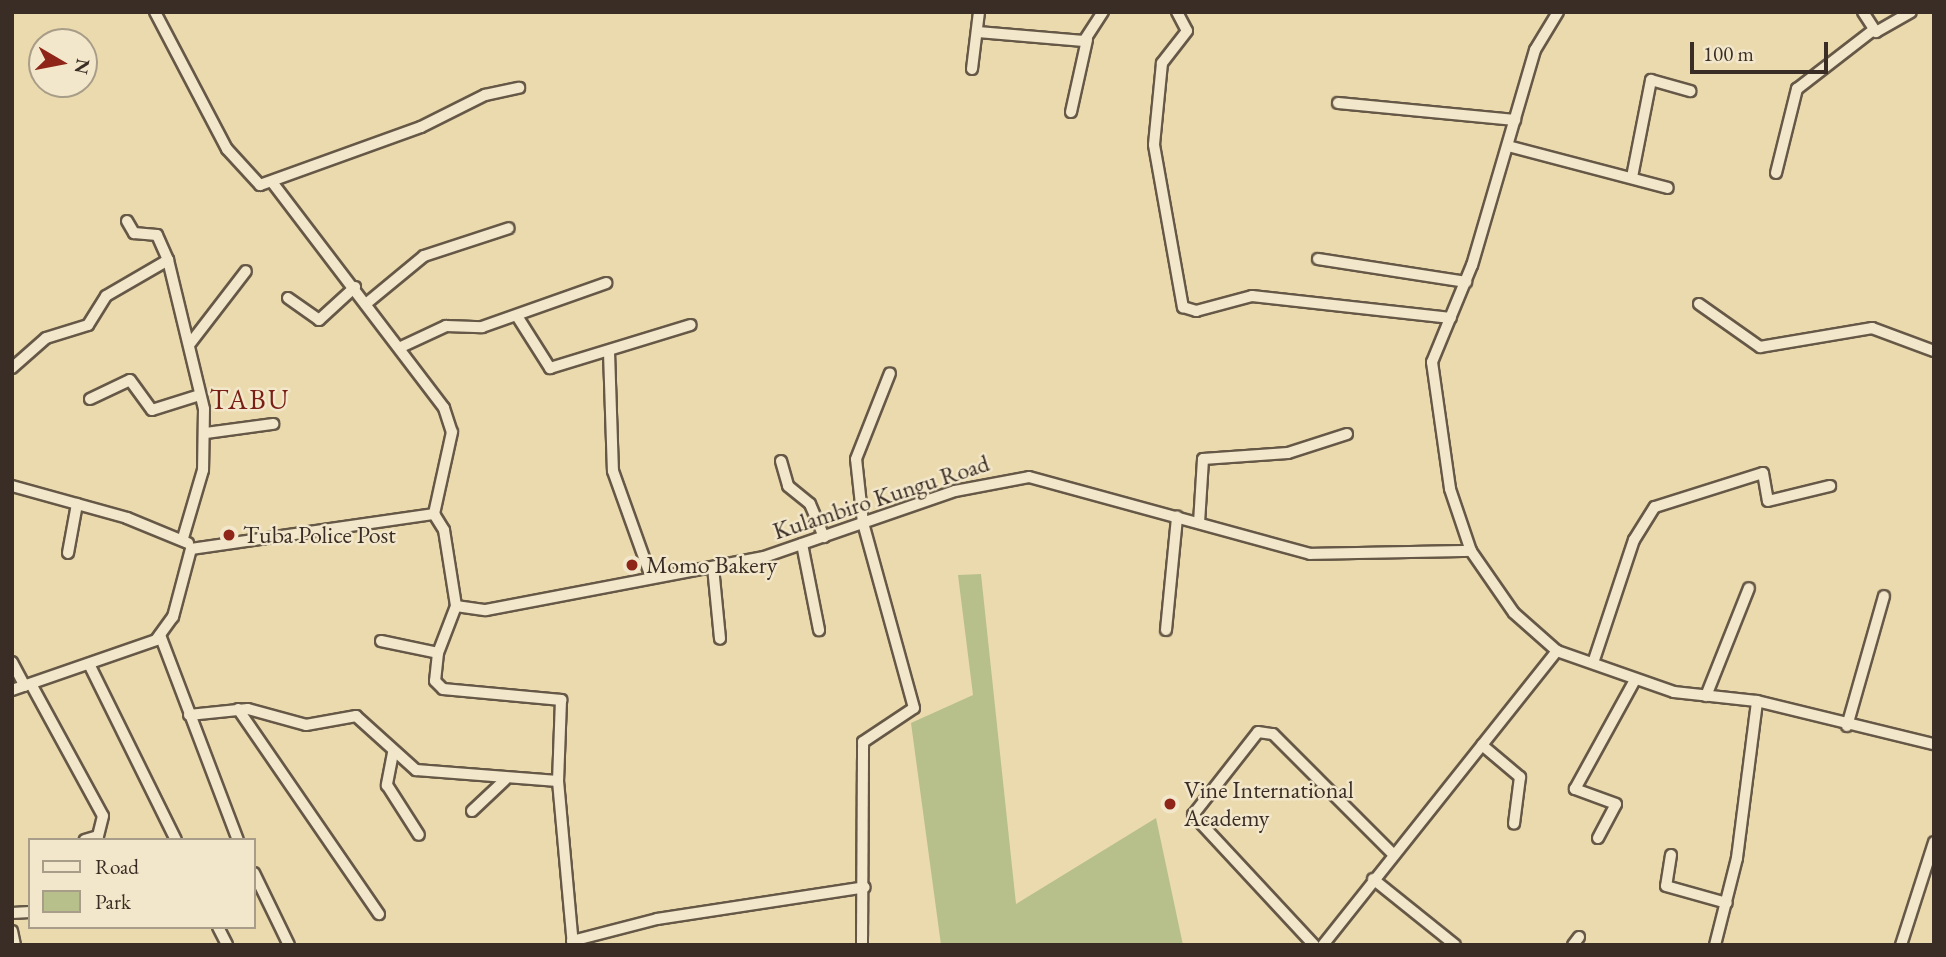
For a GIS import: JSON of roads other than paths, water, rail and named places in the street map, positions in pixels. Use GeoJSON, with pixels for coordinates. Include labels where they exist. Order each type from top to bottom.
{"type":"FeatureCollection","features":[{"type":"Feature","properties":{"kind":"street"},"geometry":{"type":"LineString","coordinates":[[155,12],[227,149],[253,183],[272,182],[421,127],[485,95],[519,88]]}},
{"type":"Feature","properties":{"kind":"street"},"geometry":{"type":"LineString","coordinates":[[972,69],[979,12]]}},
{"type":"Feature","properties":{"kind":"street"},"geometry":{"type":"LineString","coordinates":[[1071,112],[1087,40],[1103,12]]}},
{"type":"Feature","properties":{"kind":"street"},"geometry":{"type":"LineString","coordinates":[[1177,12],[1187,31],[1161,63],[1154,145],[1184,307],[1196,311],[1252,296],[1451,318]]}},
{"type":"Feature","properties":{"kind":"street"},"geometry":{"type":"LineString","coordinates":[[1558,12],[1535,50],[1466,282],[1451,318],[1437,341],[1430,379],[1450,489],[1471,551],[1514,614],[1557,651],[1635,680],[1706,696],[1757,701],[1847,726],[1934,744]]}},
{"type":"Feature","properties":{"kind":"street"},"geometry":{"type":"LineString","coordinates":[[1863,12],[1872,31]]}},
{"type":"Feature","properties":{"kind":"street"},"geometry":{"type":"LineString","coordinates":[[1776,173],[1797,89],[1872,31],[1911,12]]}},
{"type":"Feature","properties":{"kind":"street"},"geometry":{"type":"LineString","coordinates":[[978,32],[1087,40]]}},
{"type":"Feature","properties":{"kind":"street"},"geometry":{"type":"LineString","coordinates":[[1632,177],[1651,80],[1690,91]]}},
{"type":"Feature","properties":{"kind":"street"},"geometry":{"type":"LineString","coordinates":[[1338,103],[1515,120]]}},
{"type":"Feature","properties":{"kind":"street"},"geometry":{"type":"LineString","coordinates":[[1508,146],[1668,188]]}},
{"type":"Feature","properties":{"kind":"street"},"geometry":{"type":"LineString","coordinates":[[272,182],[401,347],[451,423],[434,514],[444,530],[456,606],[438,653],[435,681],[443,689],[561,700],[558,781],[573,943],[657,919],[865,887]]}},
{"type":"Feature","properties":{"kind":"street"},"geometry":{"type":"LineString","coordinates":[[127,221],[134,233],[157,235],[168,260],[200,395],[206,433],[183,538]]}},
{"type":"Feature","properties":{"kind":"street"},"geometry":{"type":"LineString","coordinates":[[367,303],[425,256],[509,228]]}},
{"type":"Feature","properties":{"kind":"street"},"geometry":{"type":"LineString","coordinates":[[1318,259],[1466,282]]}},
{"type":"Feature","properties":{"kind":"street"},"geometry":{"type":"LineString","coordinates":[[12,368],[46,338],[88,325],[106,296],[168,260]]}},
{"type":"Feature","properties":{"kind":"street"},"geometry":{"type":"LineString","coordinates":[[189,345],[246,271]]}},
{"type":"Feature","properties":{"kind":"street"},"geometry":{"type":"LineString","coordinates":[[401,347],[449,325],[479,328],[606,284]]}},
{"type":"Feature","properties":{"kind":"street"},"geometry":{"type":"LineString","coordinates":[[288,298],[319,320],[355,287]]}},
{"type":"Feature","properties":{"kind":"street"},"geometry":{"type":"LineString","coordinates":[[1699,304],[1754,345],[1872,328],[1934,351]]}},
{"type":"Feature","properties":{"kind":"street"},"geometry":{"type":"LineString","coordinates":[[517,316],[550,368],[691,325]]}},
{"type":"Feature","properties":{"kind":"street"},"geometry":{"type":"LineString","coordinates":[[609,352],[613,471],[651,577]]}},
{"type":"Feature","properties":{"kind":"street"},"geometry":{"type":"LineString","coordinates":[[862,945],[865,887],[863,742],[900,721],[914,703],[863,523],[856,447],[875,417],[890,373]]}},
{"type":"Feature","properties":{"kind":"street"},"geometry":{"type":"LineString","coordinates":[[90,399],[130,380],[152,410],[200,395]]}},
{"type":"Feature","properties":{"kind":"street"},"geometry":{"type":"LineString","coordinates":[[206,433],[273,424]]}},
{"type":"Feature","properties":{"kind":"street"},"geometry":{"type":"LineString","coordinates":[[1199,523],[1203,459],[1288,453],[1348,434]]}},
{"type":"Feature","properties":{"kind":"street"},"geometry":{"type":"LineString","coordinates":[[781,461],[788,485],[810,504],[824,537]]}},
{"type":"Feature","properties":{"kind":"street"},"geometry":{"type":"LineString","coordinates":[[1593,663],[1647,513],[1763,474],[1769,501],[1830,486]]}},
{"type":"Feature","properties":{"kind":"street","name":"Kulambiro Kungu Road"},"geometry":{"type":"LineString","coordinates":[[456,606],[486,610],[713,567],[802,544],[955,491],[1029,477],[1310,554],[1471,551]]}},
{"type":"Feature","properties":{"kind":"street"},"geometry":{"type":"LineString","coordinates":[[12,486],[183,538],[191,549]]}},
{"type":"Feature","properties":{"kind":"street"},"geometry":{"type":"LineString","coordinates":[[68,553],[77,504]]}},
{"type":"Feature","properties":{"kind":"street"},"geometry":{"type":"LineString","coordinates":[[191,549],[434,514]]}},
{"type":"Feature","properties":{"kind":"street"},"geometry":{"type":"LineString","coordinates":[[1166,630],[1177,517]]}},
{"type":"Feature","properties":{"kind":"street"},"geometry":{"type":"LineString","coordinates":[[802,544],[819,630]]}},
{"type":"Feature","properties":{"kind":"street"},"geometry":{"type":"LineString","coordinates":[[12,690],[89,664],[160,635],[177,604],[191,549]]}},
{"type":"Feature","properties":{"kind":"street"},"geometry":{"type":"LineString","coordinates":[[713,567],[720,639]]}},
{"type":"Feature","properties":{"kind":"street"},"geometry":{"type":"LineString","coordinates":[[1706,696],[1749,588]]}},
{"type":"Feature","properties":{"kind":"street"},"geometry":{"type":"LineString","coordinates":[[1847,726],[1884,596]]}},
{"type":"Feature","properties":{"kind":"street"},"geometry":{"type":"LineString","coordinates":[[160,635],[237,838]]}},
{"type":"Feature","properties":{"kind":"street"},"geometry":{"type":"LineString","coordinates":[[381,641],[438,653]]}},
{"type":"Feature","properties":{"kind":"street"},"geometry":{"type":"LineString","coordinates":[[1323,945],[1557,651]]}},
{"type":"Feature","properties":{"kind":"street"},"geometry":{"type":"LineString","coordinates":[[12,662],[103,816],[98,836],[92,838]]}},
{"type":"Feature","properties":{"kind":"street"},"geometry":{"type":"LineString","coordinates":[[89,664],[175,838]]}},
{"type":"Feature","properties":{"kind":"street"},"geometry":{"type":"LineString","coordinates":[[1598,838],[1616,804],[1575,789],[1635,680]]}},
{"type":"Feature","properties":{"kind":"street"},"geometry":{"type":"LineString","coordinates":[[1715,945],[1727,904],[1757,701]]}},
{"type":"Feature","properties":{"kind":"street"},"geometry":{"type":"LineString","coordinates":[[189,715],[237,709],[274,712],[306,725],[360,716],[393,753],[416,771],[505,780],[558,781]]}},
{"type":"Feature","properties":{"kind":"street"},"geometry":{"type":"LineString","coordinates":[[237,709],[379,914]]}},
{"type":"Feature","properties":{"kind":"street"},"geometry":{"type":"LineString","coordinates":[[1314,945],[1194,815],[1258,732],[1273,734],[1394,855]]}},
{"type":"Feature","properties":{"kind":"street"},"geometry":{"type":"LineString","coordinates":[[1482,746],[1520,777],[1514,824]]}},
{"type":"Feature","properties":{"kind":"street"},"geometry":{"type":"LineString","coordinates":[[393,753],[387,785],[419,835]]}},
{"type":"Feature","properties":{"kind":"street"},"geometry":{"type":"LineString","coordinates":[[472,811],[505,780]]}},
{"type":"Feature","properties":{"kind":"street"},"geometry":{"type":"LineString","coordinates":[[1901,945],[1934,842]]}},
{"type":"Feature","properties":{"kind":"street"},"geometry":{"type":"LineString","coordinates":[[1671,855],[1666,886],[1727,904]]}},
{"type":"Feature","properties":{"kind":"street"},"geometry":{"type":"LineString","coordinates":[[256,877],[289,945]]}},
{"type":"Feature","properties":{"kind":"street"},"geometry":{"type":"LineString","coordinates":[[1373,879],[1455,945]]}},
{"type":"Feature","properties":{"kind":"street"},"geometry":{"type":"LineString","coordinates":[[219,929],[227,945]]}},
{"type":"Feature","properties":{"kind":"street"},"geometry":{"type":"LineString","coordinates":[[12,931],[15,945]]}},
{"type":"Feature","properties":{"kind":"place","name":"Tuba Police Post"},"geometry":{"type":"Point","coordinates":[229,535]}},
{"type":"Feature","properties":{"kind":"place","name":"Momo Bakery"},"geometry":{"type":"Point","coordinates":[632,565]}},
{"type":"Feature","properties":{"kind":"place","name":"Vine International Academy"},"geometry":{"type":"Point","coordinates":[1170,804]}},
{"type":"Feature","properties":{"kind":"district","name":"TABU"},"geometry":{"type":"Point","coordinates":[250,399]}}]}
